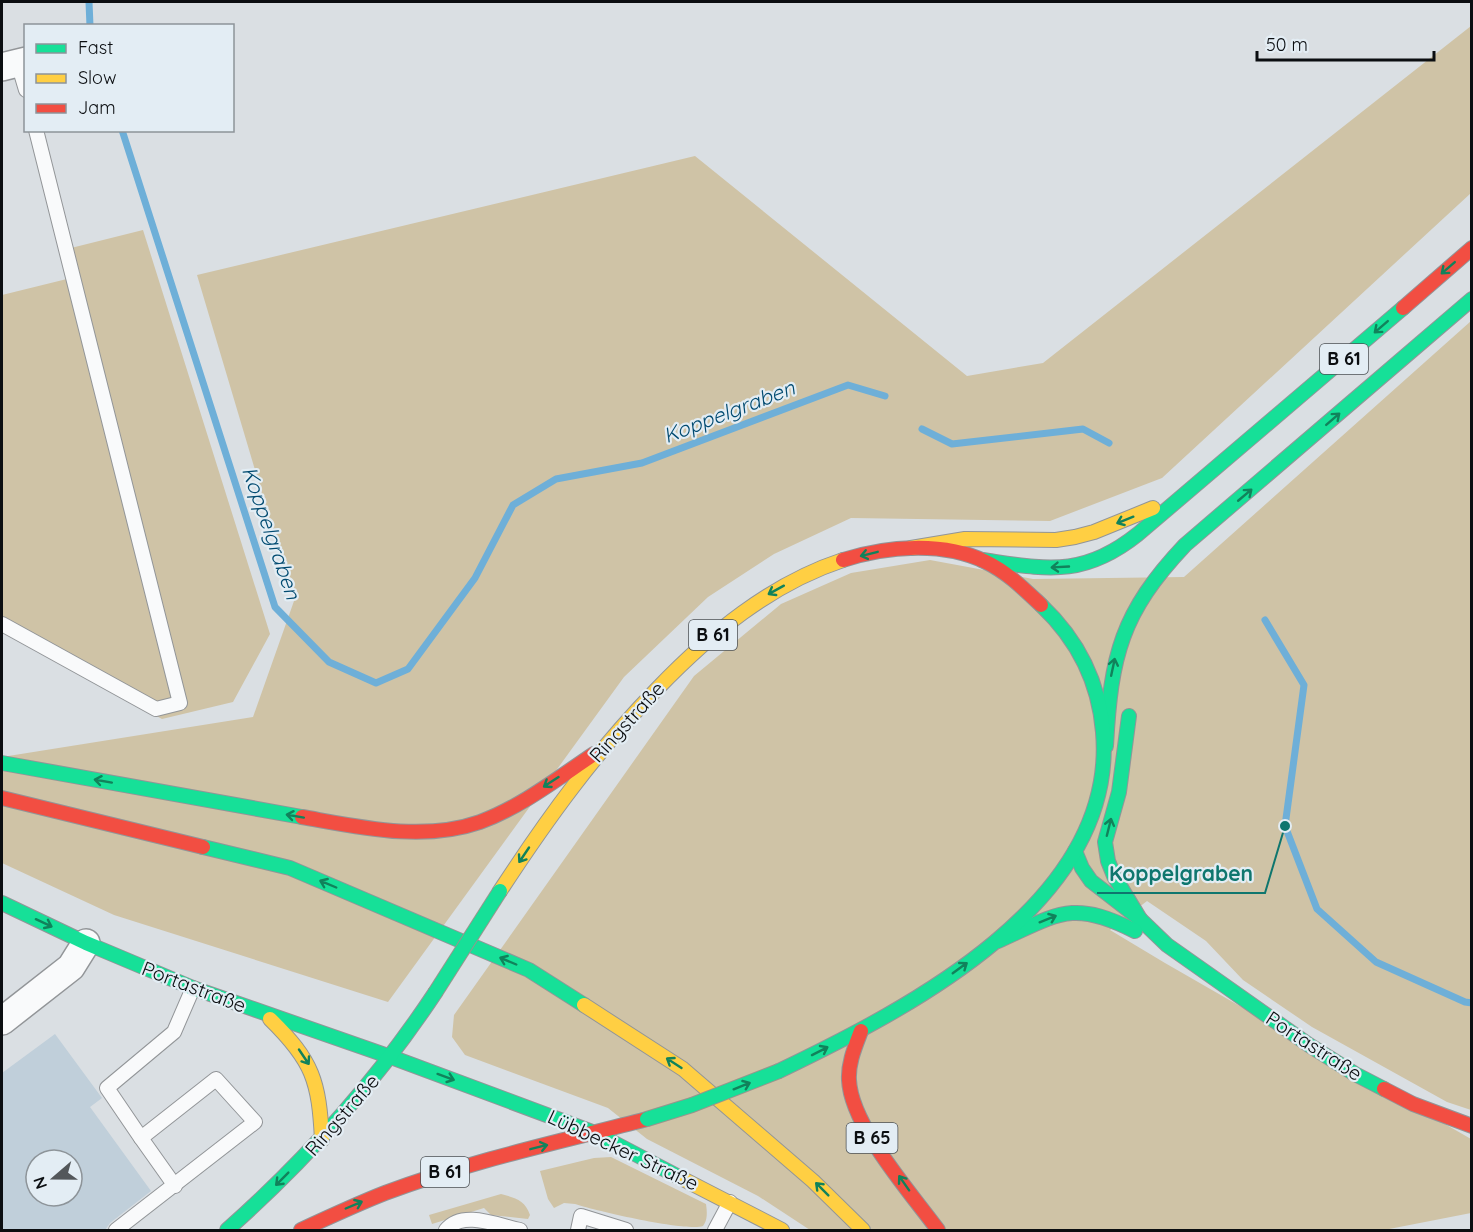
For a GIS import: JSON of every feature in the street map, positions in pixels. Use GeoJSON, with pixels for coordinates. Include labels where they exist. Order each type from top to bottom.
{"type":"FeatureCollection","features":[{"type":"Feature","properties":{"kind":"main road","name":"B 61"},"geometry":{"type":"LineString","coordinates":[[982,560],[1062,568],[1086,564],[1108,555],[1140,534],[1179,496],[1263,428],[1472,248]]}},
{"type":"Feature","properties":{"kind":"main road","name":"B 61"},"geometry":{"type":"LineString","coordinates":[[301,1230],[345,1209],[419,1180],[475,1163],[647,1119],[692,1105],[779,1071],[891,1013],[952,974],[994,943],[1046,891],[1075,851],[1100,786],[1106,746],[1110,681],[1115,657],[1133,611],[1144,592],[1170,560],[1185,546],[1472,299]]}},
{"type":"Feature","properties":{"kind":"main road"},"geometry":{"type":"LineString","coordinates":[[911,548],[965,539],[1056,540],[1075,537],[1094,532],[1179,496]]}},
{"type":"Feature","properties":{"kind":"main road","name":"Ringstraße"},"geometry":{"type":"LineString","coordinates":[[226,1230],[274,1188],[322,1140],[391,1058],[569,789],[617,731],[709,638],[769,594],[801,577],[843,560],[880,551],[911,548],[953,552],[982,560],[1009,576],[1041,602],[1063,626],[1084,660],[1096,692],[1106,746]]}},
{"type":"Feature","properties":{"kind":"main road"},"geometry":{"type":"LineString","coordinates":[[1138,637],[1144,592]]}},
{"type":"Feature","properties":{"kind":"main road"},"geometry":{"type":"LineString","coordinates":[[1130,701],[1123,772],[1105,842],[1108,861],[1114,876],[1140,919]]}},
{"type":"Feature","properties":{"kind":"main road"},"geometry":{"type":"LineString","coordinates":[[2,763],[374,830],[415,832],[467,825],[506,810],[601,750]]}},
{"type":"Feature","properties":{"kind":"main road"},"geometry":{"type":"LineString","coordinates":[[2,798],[290,868],[529,970],[683,1069],[813,1181],[863,1230]]}},
{"type":"Feature","properties":{"kind":"main road","name":"Portastraße"},"geometry":{"type":"LineString","coordinates":[[1075,851],[1082,868],[1091,880],[1140,919],[1167,945],[1300,1039],[1355,1074],[1413,1104],[1472,1126]]}},
{"type":"Feature","properties":{"kind":"main road","name":"Portastraße"},"geometry":{"type":"LineString","coordinates":[[2,903],[86,943],[193,988],[391,1058]]}},
{"type":"Feature","properties":{"kind":"main road","name":"Portastraße"},"geometry":{"type":"LineString","coordinates":[[994,943],[1061,914],[1076,911],[1090,912],[1107,918],[1167,945]]}},
{"type":"Feature","properties":{"kind":"main road"},"geometry":{"type":"LineString","coordinates":[[265,1014],[294,1041],[309,1062],[316,1078],[321,1105],[322,1140]]}},
{"type":"Feature","properties":{"kind":"main road","name":"B 65"},"geometry":{"type":"LineString","coordinates":[[866,1027],[849,1070],[850,1089],[859,1113],[873,1138],[938,1230]]}},
{"type":"Feature","properties":{"kind":"main road","name":"Lübbecker Straße"},"geometry":{"type":"LineString","coordinates":[[391,1058],[595,1132],[782,1230]]}},
{"type":"Feature","properties":{"kind":"street"},"geometry":{"type":"LineString","coordinates":[[2,1021],[71,968],[86,943]]}},
{"type":"Feature","properties":{"kind":"lane"},"geometry":{"type":"LineString","coordinates":[[15,63],[24,85]]}},
{"type":"Feature","properties":{"kind":"lane"},"geometry":{"type":"LineString","coordinates":[[2,624],[156,709],[180,703],[37,132]]}},
{"type":"Feature","properties":{"kind":"lane"},"geometry":{"type":"LineString","coordinates":[[175,1186],[107,1088],[174,1032],[193,988]]}},
{"type":"Feature","properties":{"kind":"lane"},"geometry":{"type":"LineString","coordinates":[[116,1230],[255,1122],[216,1078],[141,1138]]}},
{"type":"Feature","properties":{"kind":"lane"},"geometry":{"type":"LineString","coordinates":[[715,1230],[730,1202]]}},
{"type":"Feature","properties":{"kind":"lane"},"geometry":{"type":"LineString","coordinates":[[578,1230],[581,1216],[626,1230]]}},
{"type":"Feature","properties":{"kind":"lane"},"geometry":{"type":"LineString","coordinates":[[446,1230],[454,1224],[468,1220],[480,1220],[495,1227],[520,1230]]}},
{"type":"Feature","properties":{"kind":"shaded area"},"geometry":{"type":"Polygon","coordinates":[[[1471,26],[1471,193],[1162,478],[1050,521],[851,518],[774,554],[708,597],[624,677],[388,1002],[114,915],[2,863],[2,757],[253,717],[294,601],[197,275],[695,156],[967,376],[1043,363],[1471,26]]]}},
{"type":"Feature","properties":{"kind":"shaded area"},"geometry":{"type":"Polygon","coordinates":[[[143,230],[270,634],[233,702],[162,719],[2,631],[2,295],[75,277],[67,249],[143,230]]]}},
{"type":"Feature","properties":{"kind":"shaded area"},"geometry":{"type":"Polygon","coordinates":[[[1471,321],[1471,1110],[1447,1102],[1312,1027],[1243,980],[1206,941],[1147,901],[1110,930],[1471,1139],[1471,1213],[1384,1230],[810,1230],[758,1196],[647,1139],[608,1108],[465,1055],[452,1037],[454,1015],[694,676],[781,604],[851,573],[930,560],[1033,579],[1184,577],[1471,321]]]}},
{"type":"Feature","properties":{"kind":"shaded area"},"geometry":{"type":"Polygon","coordinates":[[[611,1157],[706,1204],[705,1224],[694,1227],[661,1224],[575,1204],[564,1203],[554,1208],[548,1199],[540,1171],[594,1158],[611,1157]]]}},
{"type":"Feature","properties":{"kind":"shaded area"},"geometry":{"type":"Polygon","coordinates":[[[501,1194],[515,1198],[522,1203],[530,1215],[528,1219],[491,1215],[484,1208],[432,1224],[429,1215],[501,1194]]]}},
{"type":"Feature","properties":{"kind":"building"},"geometry":{"type":"Polygon","coordinates":[[[55,1034],[102,1098],[90,1107],[151,1191],[110,1223],[105,1230],[2,1230],[2,1073],[55,1034]]]}},
{"type":"Feature","properties":{"kind":"waterway","name":"Koppelgraben"},"geometry":{"type":"LineString","coordinates":[[89,2],[90,24]]}},
{"type":"Feature","properties":{"kind":"waterway","name":"Koppelgraben"},"geometry":{"type":"LineString","coordinates":[[123,132],[275,607],[329,662],[376,683],[408,669],[475,578],[513,505],[556,479],[642,463],[848,385],[885,396]]}},
{"type":"Feature","properties":{"kind":"waterway","name":"Koppelgraben"},"geometry":{"type":"LineString","coordinates":[[922,429],[952,444],[1083,429],[1109,443]]}},
{"type":"Feature","properties":{"kind":"waterway","name":"Koppelgraben"},"geometry":{"type":"LineString","coordinates":[[1265,620],[1304,685],[1285,826],[1317,909],[1376,962],[1465,1002],[1472,1003]]}},
{"type":"Feature","properties":{"kind":"traffic: fast"},"geometry":{"type":"LineString","coordinates":[[1106,746],[1111,686],[1123,637],[1133,614],[1163,569],[1185,545],[1472,299]]}},
{"type":"Feature","properties":{"kind":"traffic: fast"},"geometry":{"type":"LineString","coordinates":[[982,560],[1026,566],[1064,567],[1100,558],[1118,548],[1138,534],[1403,308]]}},
{"type":"Feature","properties":{"kind":"traffic: fast"},"geometry":{"type":"LineString","coordinates":[[779,1071],[886,1016],[942,981],[995,942],[1041,898],[1077,848],[1099,793],[1103,732],[1101,714],[1084,662],[1065,632],[1041,605]]}},
{"type":"Feature","properties":{"kind":"traffic: fast"},"geometry":{"type":"LineString","coordinates":[[1129,716],[1119,792],[1105,842],[1108,861],[1114,876],[1140,919]]}},
{"type":"Feature","properties":{"kind":"traffic: fast"},"geometry":{"type":"LineString","coordinates":[[2,763],[302,817]]}},
{"type":"Feature","properties":{"kind":"traffic: fast"},"geometry":{"type":"LineString","coordinates":[[203,847],[290,868],[529,970],[584,1005]]}},
{"type":"Feature","properties":{"kind":"traffic: fast"},"geometry":{"type":"LineString","coordinates":[[1075,851],[1082,868],[1091,881],[1140,919],[1167,945],[1309,1045],[1384,1089]]}},
{"type":"Feature","properties":{"kind":"traffic: fast"},"geometry":{"type":"LineString","coordinates":[[435,993],[500,891]]}},
{"type":"Feature","properties":{"kind":"traffic: fast"},"geometry":{"type":"LineString","coordinates":[[2,903],[86,943],[193,988],[391,1057]]}},
{"type":"Feature","properties":{"kind":"traffic: fast"},"geometry":{"type":"LineString","coordinates":[[998,941],[1065,914],[1095,915],[1135,931]]}},
{"type":"Feature","properties":{"kind":"traffic: fast"},"geometry":{"type":"LineString","coordinates":[[227,1230],[285,1176],[339,1118],[389,1058],[435,993]]}},
{"type":"Feature","properties":{"kind":"traffic: fast"},"geometry":{"type":"LineString","coordinates":[[391,1057],[595,1133],[679,1177]]}},
{"type":"Feature","properties":{"kind":"traffic: fast"},"geometry":{"type":"LineString","coordinates":[[647,1119],[692,1105],[779,1071]]}},
{"type":"Feature","properties":{"kind":"traffic: slow"},"geometry":{"type":"LineString","coordinates":[[911,548],[965,539],[1056,540],[1075,537],[1094,532],[1153,508]]}},
{"type":"Feature","properties":{"kind":"traffic: slow"},"geometry":{"type":"LineString","coordinates":[[500,891],[536,837],[593,761],[634,713],[677,669],[720,630],[766,597],[816,570],[843,560]]}},
{"type":"Feature","properties":{"kind":"traffic: slow"},"geometry":{"type":"LineString","coordinates":[[584,1005],[683,1069],[813,1181],[863,1230]]}},
{"type":"Feature","properties":{"kind":"traffic: slow"},"geometry":{"type":"LineString","coordinates":[[270,1019],[296,1047],[311,1073],[319,1102],[322,1140]]}},
{"type":"Feature","properties":{"kind":"traffic: slow"},"geometry":{"type":"LineString","coordinates":[[679,1177],[782,1230]]}},
{"type":"Feature","properties":{"kind":"traffic: jam"},"geometry":{"type":"LineString","coordinates":[[1403,308],[1472,248]]}},
{"type":"Feature","properties":{"kind":"traffic: jam"},"geometry":{"type":"LineString","coordinates":[[843,560],[896,549],[933,548],[952,551],[969,555],[994,566],[1015,581],[1041,605]]}},
{"type":"Feature","properties":{"kind":"traffic: jam"},"geometry":{"type":"LineString","coordinates":[[302,817],[391,831],[414,832],[458,828],[480,822],[510,808],[594,754]]}},
{"type":"Feature","properties":{"kind":"traffic: jam"},"geometry":{"type":"LineString","coordinates":[[2,798],[203,847]]}},
{"type":"Feature","properties":{"kind":"traffic: jam"},"geometry":{"type":"LineString","coordinates":[[861,1031],[850,1067],[849,1080],[852,1098],[860,1118],[884,1158],[938,1230]]}},
{"type":"Feature","properties":{"kind":"traffic: jam"},"geometry":{"type":"LineString","coordinates":[[1384,1089],[1413,1104],[1472,1126]]}},
{"type":"Feature","properties":{"kind":"traffic: jam"},"geometry":{"type":"LineString","coordinates":[[301,1230],[385,1193],[449,1171],[647,1119]]}},
{"type":"Feature","properties":{"kind":"place","name":"Koppelgraben"},"geometry":{"type":"Point","coordinates":[1285,826]}}]}
